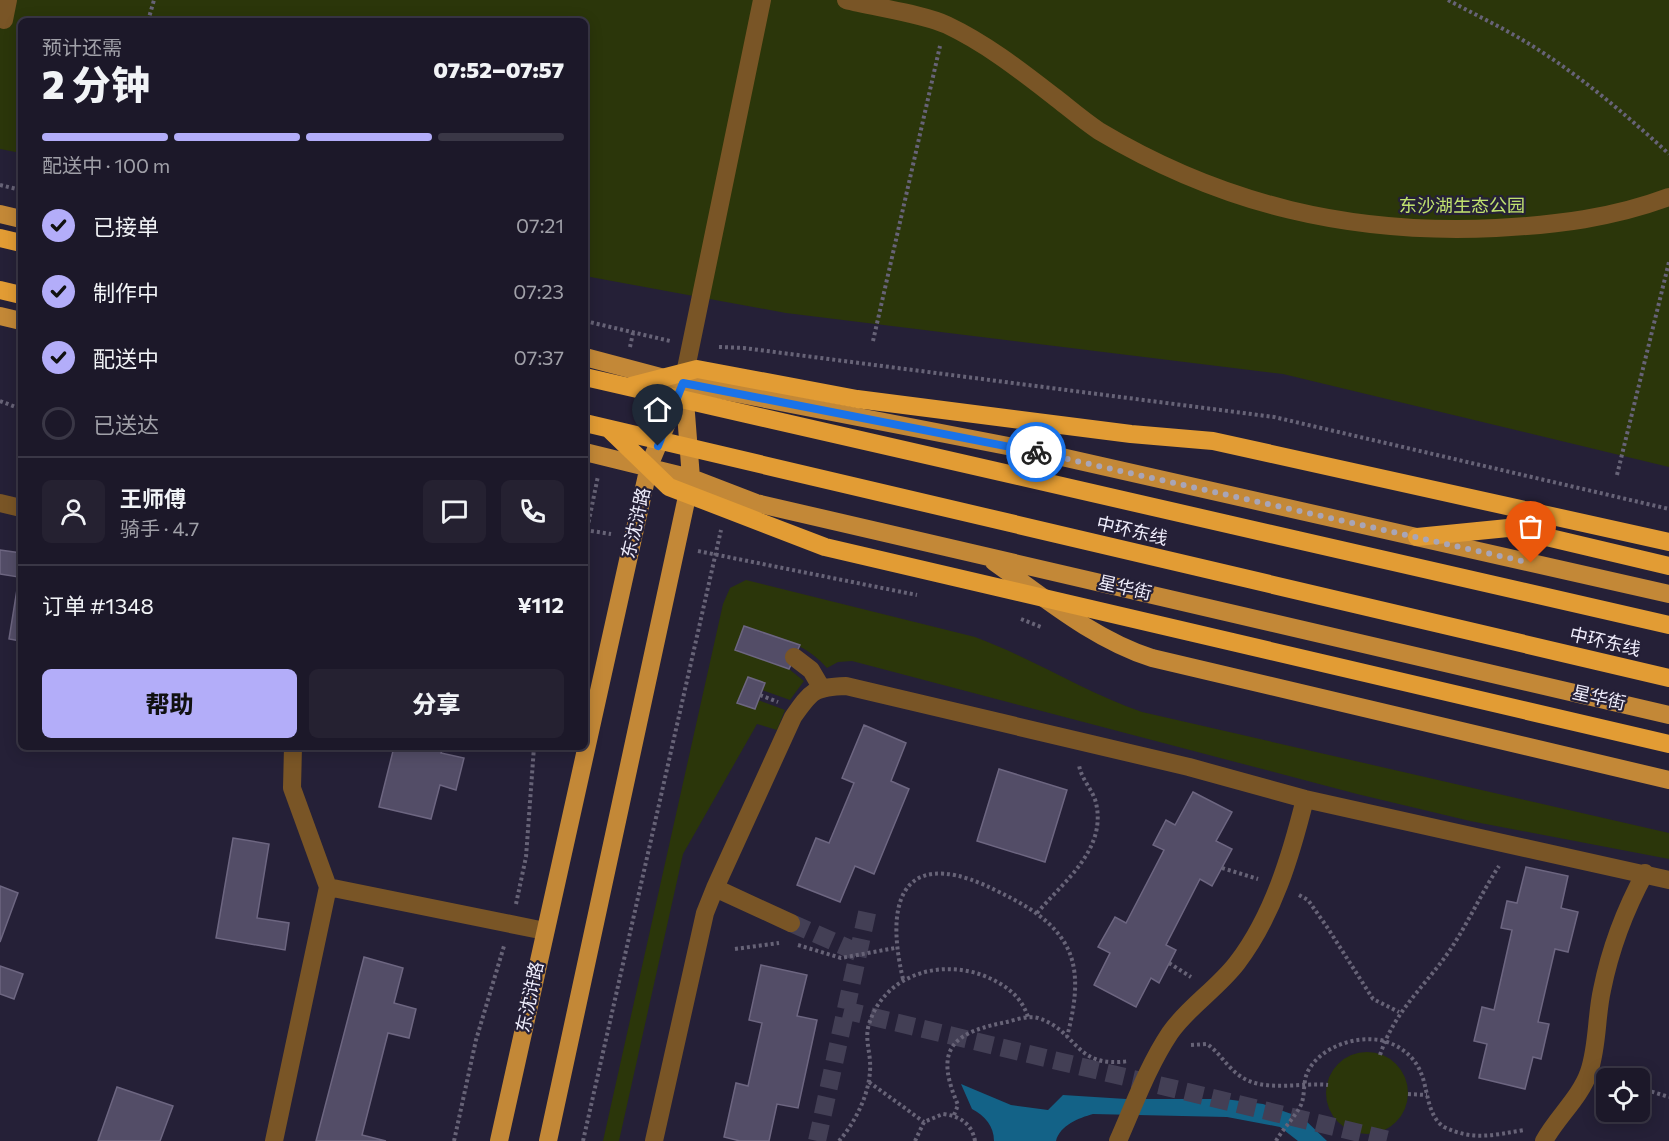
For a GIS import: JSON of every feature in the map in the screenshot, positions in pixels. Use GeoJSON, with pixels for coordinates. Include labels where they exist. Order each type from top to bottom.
{"type":"FeatureCollection","features":[{"type":"Feature","properties":{"kind":"highway"},"geometry":{"type":"LineString","coordinates":[[0,238],[18,242]]}},
{"type":"Feature","properties":{"kind":"highway"},"geometry":{"type":"LineString","coordinates":[[0,290],[18,294]]}},
{"type":"Feature","properties":{"kind":"highway"},"geometry":{"type":"LineString","coordinates":[[626,387],[697,369],[857,399],[1131,434],[1213,441],[1669,542]]}},
{"type":"Feature","properties":{"kind":"highway","name":"中环东线"},"geometry":{"type":"LineString","coordinates":[[588,378],[1669,625]]}},
{"type":"Feature","properties":{"kind":"highway","name":"中环东线"},"geometry":{"type":"LineString","coordinates":[[588,424],[1669,678]]}},
{"type":"Feature","properties":{"kind":"highway"},"geometry":{"type":"LineString","coordinates":[[609,429],[669,487],[825,547],[1669,744]]}},
{"type":"Feature","properties":{"kind":"highway"},"geometry":{"type":"LineString","coordinates":[[1417,537],[1508,528],[1669,566]]}},
{"type":"Feature","properties":{"kind":"main road"},"geometry":{"type":"LineString","coordinates":[[0,214],[18,218]]}},
{"type":"Feature","properties":{"kind":"main road"},"geometry":{"type":"LineString","coordinates":[[0,316],[18,320]]}},
{"type":"Feature","properties":{"kind":"main road"},"geometry":{"type":"LineString","coordinates":[[588,358],[683,383],[1044,453],[1669,594]]}},
{"type":"Feature","properties":{"kind":"main road"},"geometry":{"type":"LineString","coordinates":[[548,1141],[691,478],[683,383]]}},
{"type":"Feature","properties":{"kind":"main road","name":"东沈浒路"},"geometry":{"type":"LineString","coordinates":[[588,739],[649,466],[683,383]]}},
{"type":"Feature","properties":{"kind":"main road","name":"星华街"},"geometry":{"type":"LineString","coordinates":[[588,453],[691,478],[756,503],[1669,715]]}},
{"type":"Feature","properties":{"kind":"main road"},"geometry":{"type":"LineString","coordinates":[[986,556],[1098,636],[1122,649],[1164,661],[1669,780]]}},
{"type":"Feature","properties":{"kind":"main road","name":"东沈浒路"},"geometry":{"type":"LineString","coordinates":[[499,1141],[585,750]]}},
{"type":"Feature","properties":{"kind":"street"},"geometry":{"type":"LineString","coordinates":[[0,18],[4,20],[8,0]]}},
{"type":"Feature","properties":{"kind":"street"},"geometry":{"type":"LineString","coordinates":[[683,383],[762,0]]}},
{"type":"Feature","properties":{"kind":"street"},"geometry":{"type":"LineString","coordinates":[[846,0],[945,24],[1003,57],[1096,129],[1159,164],[1221,190],[1270,207],[1333,221],[1399,229],[1477,229],[1584,221],[1669,197]]}},
{"type":"Feature","properties":{"kind":"street"},"geometry":{"type":"LineString","coordinates":[[0,503],[18,507]]}},
{"type":"Feature","properties":{"kind":"street"},"geometry":{"type":"LineString","coordinates":[[794,657],[811,670],[821,687]]}},
{"type":"Feature","properties":{"kind":"street"},"geometry":{"type":"LineString","coordinates":[[654,1141],[705,913],[793,717],[806,698],[821,687],[846,686],[1189,767],[1305,799],[1669,880]]}},
{"type":"Feature","properties":{"kind":"street"},"geometry":{"type":"LineString","coordinates":[[274,1141],[328,887],[292,788],[293,750]]}},
{"type":"Feature","properties":{"kind":"street"},"geometry":{"type":"LineString","coordinates":[[1118,1141],[1158,1053],[1172,1031],[1236,964],[1256,934],[1279,885],[1305,799]]}},
{"type":"Feature","properties":{"kind":"street"},"geometry":{"type":"LineString","coordinates":[[1547,1136],[1578,1093],[1589,1073],[1598,1037],[1601,991],[1626,913],[1645,873]]}},
{"type":"Feature","properties":{"kind":"street"},"geometry":{"type":"LineString","coordinates":[[328,887],[545,931]]}},
{"type":"Feature","properties":{"kind":"street"},"geometry":{"type":"LineString","coordinates":[[715,888],[790,923]]}},
{"type":"Feature","properties":{"kind":"path"},"geometry":{"type":"LineString","coordinates":[[149,18],[154,0]]}},
{"type":"Feature","properties":{"kind":"path"},"geometry":{"type":"LineString","coordinates":[[1448,0],[1521,39],[1570,72],[1627,116],[1669,154]]}},
{"type":"Feature","properties":{"kind":"path"},"geometry":{"type":"LineString","coordinates":[[873,341],[945,24]]}},
{"type":"Feature","properties":{"kind":"path"},"geometry":{"type":"LineString","coordinates":[[0,185],[18,189]]}},
{"type":"Feature","properties":{"kind":"path"},"geometry":{"type":"LineString","coordinates":[[1617,475],[1669,262]]}},
{"type":"Feature","properties":{"kind":"path"},"geometry":{"type":"LineString","coordinates":[[588,322],[692,346],[744,348],[1274,417],[1669,509]]}},
{"type":"Feature","properties":{"kind":"path"},"geometry":{"type":"LineString","coordinates":[[734,394],[744,348]]}},
{"type":"Feature","properties":{"kind":"path"},"geometry":{"type":"LineString","coordinates":[[0,401],[18,408]]}},
{"type":"Feature","properties":{"kind":"path"},"geometry":{"type":"LineString","coordinates":[[584,1141],[728,493]]}},
{"type":"Feature","properties":{"kind":"path"},"geometry":{"type":"LineString","coordinates":[[1037,914],[1076,871],[1095,837],[1098,818],[1096,801],[1080,771],[1078,758]]}},
{"type":"Feature","properties":{"kind":"path"},"geometry":{"type":"LineString","coordinates":[[1380,1055],[1384,1041],[1399,1012],[1452,947],[1475,903],[1504,859]]}},
{"type":"Feature","properties":{"kind":"path"},"geometry":{"type":"LineString","coordinates":[[1222,868],[1279,885],[1308,900],[1350,959],[1362,985],[1373,999],[1399,1012]]}},
{"type":"Feature","properties":{"kind":"path"},"geometry":{"type":"LineString","coordinates":[[903,979],[895,948],[898,904],[904,891],[917,880],[941,872],[964,876],[987,885],[1037,914],[1064,942],[1072,960],[1074,999],[1067,1037]]}},
{"type":"Feature","properties":{"kind":"path"},"geometry":{"type":"LineString","coordinates":[[735,949],[786,943]]}},
{"type":"Feature","properties":{"kind":"path"},"geometry":{"type":"LineString","coordinates":[[793,944],[841,958],[895,948]]}},
{"type":"Feature","properties":{"kind":"path"},"geometry":{"type":"LineString","coordinates":[[839,1141],[848,1131],[869,1082],[866,1039],[868,1025],[882,1000],[903,979],[947,969],[974,972],[992,978],[1015,994],[1025,1007],[1028,1017]]}},
{"type":"Feature","properties":{"kind":"path"},"geometry":{"type":"LineString","coordinates":[[954,1115],[958,1105],[946,1066],[951,1046],[958,1038],[972,1031],[1028,1017],[1046,1021],[1086,1055],[1097,1061],[1128,1061],[1199,1043],[1207,1044],[1241,1077],[1269,1085],[1290,1086],[1304,1083],[1328,1085]]}},
{"type":"Feature","properties":{"kind":"path"},"geometry":{"type":"LineString","coordinates":[[1276,1141],[1301,1106],[1304,1083],[1317,1060],[1330,1050],[1360,1039],[1384,1041],[1406,1051],[1421,1072],[1427,1095],[1441,1125],[1454,1132],[1474,1138],[1494,1138],[1521,1130],[1547,1136]]}},
{"type":"Feature","properties":{"kind":"path"},"geometry":{"type":"LineString","coordinates":[[869,1082],[924,1122]]}},
{"type":"Feature","properties":{"kind":"path"},"geometry":{"type":"LineString","coordinates":[[1650,1091],[1669,1097]]}},
{"type":"Feature","properties":{"kind":"path"},"geometry":{"type":"LineString","coordinates":[[1408,1094],[1427,1095]]}},
{"type":"Feature","properties":{"kind":"path"},"geometry":{"type":"LineString","coordinates":[[915,1141],[924,1122],[943,1113],[954,1115],[971,1128],[975,1141]]}},
{"type":"Feature","properties":{"kind":"green space","name":"东沙湖生态公园"},"geometry":{"type":"Polygon","coordinates":[[[0,0],[1669,0],[1669,467],[1283,374],[786,313],[588,277],[588,18],[18,18],[18,152],[0,149],[0,0]]]}},
{"type":"Feature","properties":{"kind":"green space"},"geometry":{"type":"Polygon","coordinates":[[[746,580],[975,637],[1099,695],[1142,712],[1669,833],[1669,859],[1470,821],[1357,794],[852,661],[838,662],[827,668],[819,659],[800,646],[744,626],[736,650],[789,669],[804,681],[790,700],[762,690],[765,683],[748,677],[738,702],[758,700],[785,710],[777,730],[757,724],[683,854],[619,1141],[603,1141],[723,604],[730,588],[746,580]]]}},
{"type":"Feature","properties":{"kind":"green space"},"geometry":{"type":"Polygon","coordinates":[[[1367,1052],[1383,1055],[1396,1064],[1405,1077],[1408,1093],[1405,1109],[1396,1122],[1383,1131],[1367,1134],[1351,1131],[1338,1122],[1329,1109],[1326,1093],[1329,1077],[1338,1064],[1351,1055],[1367,1052]]]}},
{"type":"Feature","properties":{"kind":"water"},"geometry":{"type":"Polygon","coordinates":[[[961,1084],[1011,1105],[1048,1110],[1063,1095],[1126,1099],[1225,1099],[1263,1104],[1303,1118],[1327,1141],[1298,1141],[1280,1127],[1227,1117],[1093,1114],[1066,1126],[1056,1141],[994,1141],[990,1126],[985,1118],[972,1109],[961,1084]]]}},
{"type":"Feature","properties":{"kind":"building"},"geometry":{"type":"Polygon","coordinates":[[[0,550],[18,553],[18,577],[0,574],[0,550]]]}},
{"type":"Feature","properties":{"kind":"building"},"geometry":{"type":"Polygon","coordinates":[[[18,583],[18,640],[9,639],[18,583]]]}},
{"type":"Feature","properties":{"kind":"building"},"geometry":{"type":"Polygon","coordinates":[[[744,626],[800,645],[789,669],[735,650],[744,626]]]}},
{"type":"Feature","properties":{"kind":"building"},"geometry":{"type":"Polygon","coordinates":[[[748,677],[765,683],[755,709],[737,703],[748,677]]]}},
{"type":"Feature","properties":{"kind":"building"},"geometry":{"type":"Polygon","coordinates":[[[864,725],[906,743],[891,781],[909,789],[874,874],[855,866],[840,902],[797,885],[816,838],[829,843],[854,783],[842,778],[864,725]]]}},
{"type":"Feature","properties":{"kind":"building"},"geometry":{"type":"Polygon","coordinates":[[[393,750],[442,750],[441,753],[464,758],[456,790],[440,785],[431,819],[379,807],[393,750]]]}},
{"type":"Feature","properties":{"kind":"building"},"geometry":{"type":"Polygon","coordinates":[[[999,769],[1067,790],[1045,862],[977,841],[999,769]]]}},
{"type":"Feature","properties":{"kind":"building"},"geometry":{"type":"Polygon","coordinates":[[[1193,792],[1232,812],[1216,841],[1232,849],[1212,886],[1200,879],[1166,945],[1176,950],[1159,983],[1151,978],[1136,1007],[1094,985],[1110,953],[1098,947],[1115,917],[1126,923],[1164,850],[1153,845],[1166,820],[1175,825],[1193,792]]]}},
{"type":"Feature","properties":{"kind":"building"},"geometry":{"type":"Polygon","coordinates":[[[233,838],[269,844],[257,918],[289,923],[285,950],[216,938],[233,838]]]}},
{"type":"Feature","properties":{"kind":"building"},"geometry":{"type":"Polygon","coordinates":[[[1526,867],[1568,876],[1561,908],[1578,912],[1568,952],[1555,949],[1538,1022],[1549,1024],[1541,1059],[1533,1057],[1525,1089],[1479,1078],[1487,1044],[1474,1041],[1482,1007],[1494,1010],[1512,930],[1501,928],[1507,901],[1517,903],[1526,867]]]}},
{"type":"Feature","properties":{"kind":"building"},"geometry":{"type":"Polygon","coordinates":[[[0,886],[18,893],[0,942],[0,886]]]}},
{"type":"Feature","properties":{"kind":"building"},"geometry":{"type":"Polygon","coordinates":[[[364,957],[403,968],[394,1003],[416,1009],[409,1038],[388,1033],[362,1135],[386,1141],[316,1141],[364,957]]]}},
{"type":"Feature","properties":{"kind":"building"},"geometry":{"type":"Polygon","coordinates":[[[761,965],[807,975],[797,1016],[817,1020],[798,1108],[777,1104],[769,1141],[740,1141],[724,1137],[736,1083],[748,1086],[762,1023],[749,1020],[761,965]]]}},
{"type":"Feature","properties":{"kind":"building"},"geometry":{"type":"Polygon","coordinates":[[[0,966],[23,974],[14,999],[0,994],[0,966]]]}},
{"type":"Feature","properties":{"kind":"building"},"geometry":{"type":"Polygon","coordinates":[[[117,1087],[173,1106],[160,1141],[98,1141],[117,1087]]]}},
{"type":"Feature","properties":{"kind":"tunnel"},"geometry":{"type":"LineString","coordinates":[[817,1141],[869,904]]}},
{"type":"Feature","properties":{"kind":"tunnel"},"geometry":{"type":"LineString","coordinates":[[791,923],[857,952]]}},
{"type":"Feature","properties":{"kind":"tunnel"},"geometry":{"type":"LineString","coordinates":[[844,1010],[1393,1141]]}},
{"type":"Feature","properties":{"kind":"way so far"},"geometry":{"type":"LineString","coordinates":[[1036,452],[1531,563]]}},
{"type":"Feature","properties":{"kind":"route"},"geometry":{"type":"LineString","coordinates":[[658,446],[683,383],[796,407],[1036,452]]}}]}
